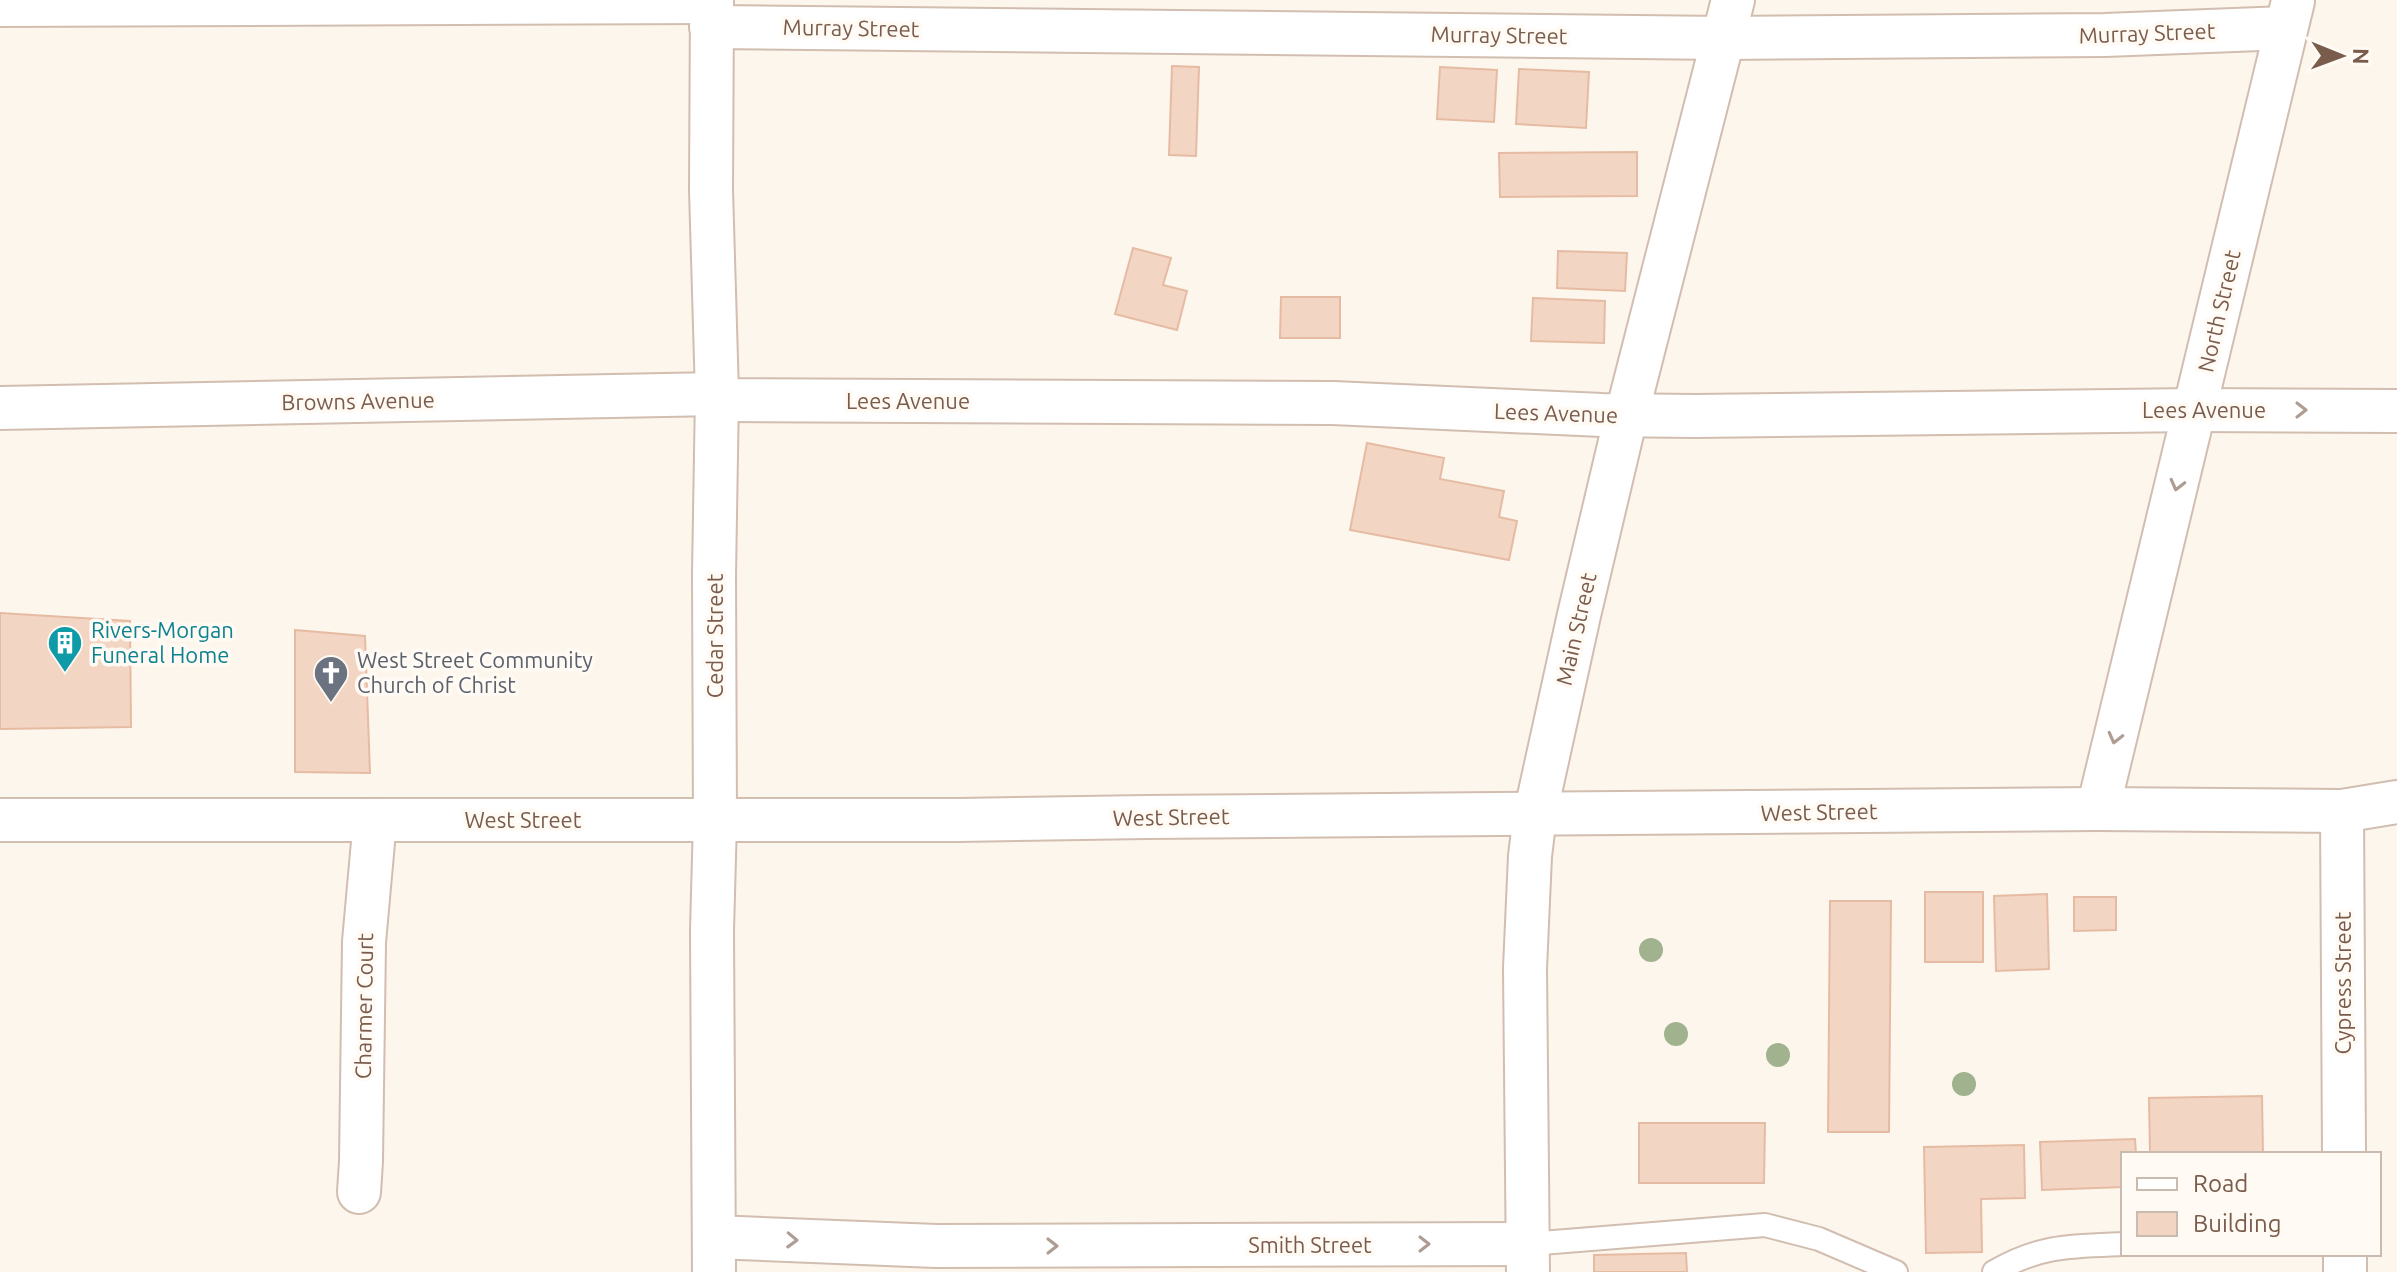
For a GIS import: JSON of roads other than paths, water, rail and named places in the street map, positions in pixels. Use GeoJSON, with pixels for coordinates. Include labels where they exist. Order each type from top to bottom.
{"type":"FeatureCollection","features":[{"type":"Feature","properties":{"kind":"street","name":"Murray Street"},"geometry":{"type":"LineString","coordinates":[[0,5],[78,2],[1728,19],[2105,35],[2289,14]]}},
{"type":"Feature","properties":{"kind":"street","name":"Cedar Street"},"geometry":{"type":"LineString","coordinates":[[712,10],[711,190],[717,394],[712,931],[714,1255]]}},
{"type":"Feature","properties":{"kind":"street","name":"North Street"},"geometry":{"type":"LineString","coordinates":[[2098,809],[2289,14]]}},
{"type":"Feature","properties":{"kind":"street","name":"Main Street"},"geometry":{"type":"LineString","coordinates":[[1528,1258],[1525,968],[1535,815],[1627,415],[1728,19]]}},
{"type":"Feature","properties":{"kind":"street","name":"Browns Avenue"},"geometry":{"type":"LineString","coordinates":[[0,408],[717,394]]}},
{"type":"Feature","properties":{"kind":"street","name":"Lees Avenue"},"geometry":{"type":"LineString","coordinates":[[717,394],[730,400],[1333,403],[1627,415],[2397,411]]}},
{"type":"Feature","properties":{"kind":"street","name":"West Street"},"geometry":{"type":"LineString","coordinates":[[0,820],[959,820],[2098,809],[2342,811],[2397,802]]}},
{"type":"Feature","properties":{"kind":"street","name":"Cypress Street"},"geometry":{"type":"LineString","coordinates":[[2342,811],[2344,1152]]}},
{"type":"Feature","properties":{"kind":"street","name":"Charmer Court"},"geometry":{"type":"LineString","coordinates":[[359,1192],[364,942],[375,820]]}},
{"type":"Feature","properties":{"kind":"street","name":"Smith Street"},"geometry":{"type":"LineString","coordinates":[[714,1255],[936,1246],[1528,1258]]}},
{"type":"Feature","properties":{"kind":"lane","name":"Smith Street"},"geometry":{"type":"LineString","coordinates":[[1528,1258],[1765,1225],[1819,1239],[1896,1272]]}},
{"type":"Feature","properties":{"kind":"lane"},"geometry":{"type":"LineString","coordinates":[[1994,1272],[2015,1260],[2058,1247],[2121,1244]]}},
{"type":"Feature","properties":{"kind":"place","name":"Rivers-Morgan Funeral Home"},"geometry":{"type":"Point","coordinates":[65,674]}},
{"type":"Feature","properties":{"kind":"place","name":"West Street Community Church of Christ"},"geometry":{"type":"Point","coordinates":[331,704]}}]}
